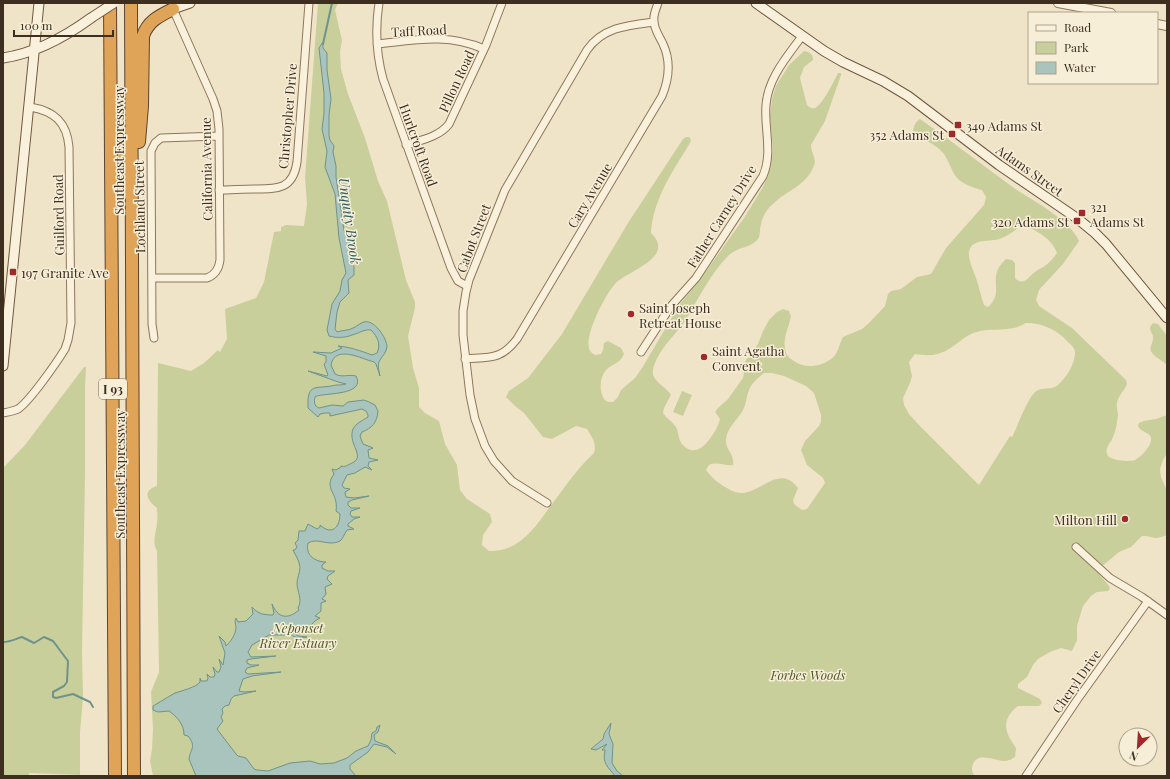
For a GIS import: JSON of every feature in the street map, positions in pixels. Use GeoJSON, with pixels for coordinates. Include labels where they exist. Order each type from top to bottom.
{"type":"FeatureCollection","features":[{"type":"Feature","properties":{"kind":"highway","name":"Southeast Expressway"},"geometry":{"type":"LineString","coordinates":[[110,3],[115,776]]}},
{"type":"Feature","properties":{"kind":"highway","name":"I 93"},"geometry":{"type":"LineString","coordinates":[[115,3],[120,776]]}},
{"type":"Feature","properties":{"kind":"highway","name":"I 93"},"geometry":{"type":"LineString","coordinates":[[123,3],[128,776]]}},
{"type":"Feature","properties":{"kind":"highway","name":"Southeast Expressway"},"geometry":{"type":"LineString","coordinates":[[131,3],[134,776]]}},
{"type":"Feature","properties":{"kind":"highway"},"geometry":{"type":"LineString","coordinates":[[132,172],[140,136],[143,36],[147,27],[153,20],[173,9]]}},
{"type":"Feature","properties":{"kind":"main road"},"geometry":{"type":"LineString","coordinates":[[3,366],[30,106],[39,3]]}},
{"type":"Feature","properties":{"kind":"main road"},"geometry":{"type":"LineString","coordinates":[[3,58],[19,56],[67,35],[115,3]]}},
{"type":"Feature","properties":{"kind":"main road"},"geometry":{"type":"LineString","coordinates":[[173,9],[190,3]]}},
{"type":"Feature","properties":{"kind":"main road","name":"Adams Street"},"geometry":{"type":"LineString","coordinates":[[757,3],[802,36],[837,59],[883,81],[900,92],[999,165],[1084,224],[1106,244],[1167,318]]}},
{"type":"Feature","properties":{"kind":"street","name":"Christopher Drive"},"geometry":{"type":"LineString","coordinates":[[219,190],[277,189],[288,184],[293,177],[297,162],[309,3]]}},
{"type":"Feature","properties":{"kind":"street","name":"Hurlcroft Road"},"geometry":{"type":"LineString","coordinates":[[379,3],[376,21],[376,44],[383,78],[451,268],[458,281],[467,286]]}},
{"type":"Feature","properties":{"kind":"street","name":"Pillon Road"},"geometry":{"type":"LineString","coordinates":[[406,145],[436,135],[446,128],[484,49],[502,3]]}},
{"type":"Feature","properties":{"kind":"street"},"geometry":{"type":"LineString","coordinates":[[654,22],[658,3]]}},
{"type":"Feature","properties":{"kind":"street"},"geometry":{"type":"LineString","coordinates":[[1058,3],[1106,12]]}},
{"type":"Feature","properties":{"kind":"street","name":"California Avenue"},"geometry":{"type":"LineString","coordinates":[[152,278],[204,278],[211,276],[216,271],[220,260],[220,136],[216,105],[173,9]]}},
{"type":"Feature","properties":{"kind":"street","name":"Cabot Street"},"geometry":{"type":"LineString","coordinates":[[546,503],[512,481],[498,466],[488,451],[473,411],[468,387],[463,311],[467,286],[508,184],[587,50],[599,37],[615,29],[635,24],[654,22]]}},
{"type":"Feature","properties":{"kind":"street","name":"Cary Avenue"},"geometry":{"type":"LineString","coordinates":[[466,359],[490,358],[506,351],[513,343],[662,96],[667,82],[668,66],[665,49],[654,22]]}},
{"type":"Feature","properties":{"kind":"street","name":"Father Carney Drive"},"geometry":{"type":"LineString","coordinates":[[641,352],[672,306],[696,278],[763,176],[768,161],[765,112],[768,91],[777,73],[802,36]]}},
{"type":"Feature","properties":{"kind":"street","name":"Taff Road"},"geometry":{"type":"LineString","coordinates":[[376,44],[440,39],[462,41],[484,49]]}},
{"type":"Feature","properties":{"kind":"street","name":"Guilford Road"},"geometry":{"type":"LineString","coordinates":[[3,412],[11,412],[19,408],[30,398],[65,349],[71,323],[68,136],[65,127],[56,117],[45,110],[30,106]]}},
{"type":"Feature","properties":{"kind":"street","name":"Lochland Street"},"geometry":{"type":"LineString","coordinates":[[154,338],[152,324],[150,160],[153,146],[157,140],[161,138],[220,136]]}},
{"type":"Feature","properties":{"kind":"street"},"geometry":{"type":"LineString","coordinates":[[1076,548],[1110,578],[1148,601],[1167,615]]}},
{"type":"Feature","properties":{"kind":"street","name":"Cheryl Drive"},"geometry":{"type":"LineString","coordinates":[[1026,776],[1077,700],[1148,601]]}},
{"type":"Feature","properties":{"kind":"green space"},"geometry":{"type":"Polygon","coordinates":[[[318,3],[338,3],[335,10],[342,40],[340,52],[341,69],[378,181],[387,201],[406,280],[415,302],[415,308],[408,336],[413,368],[419,388],[419,407],[425,413],[439,421],[445,444],[457,465],[460,490],[467,499],[490,514],[492,522],[483,535],[482,545],[489,551],[501,550],[512,546],[530,533],[595,450],[594,441],[587,429],[576,426],[552,439],[543,437],[524,413],[506,397],[509,391],[528,378],[562,334],[628,223],[683,139],[689,137],[691,140],[690,143],[665,186],[656,209],[651,233],[657,241],[658,248],[656,255],[643,266],[615,284],[601,305],[590,334],[589,348],[595,355],[601,354],[604,343],[608,341],[621,348],[624,354],[618,362],[606,370],[602,376],[601,390],[605,400],[613,402],[618,397],[621,390],[635,378],[680,304],[699,281],[744,218],[763,187],[771,166],[773,150],[770,116],[772,99],[776,86],[789,65],[804,51],[808,52],[812,55],[813,60],[804,67],[800,78],[807,105],[810,107],[815,108],[818,106],[828,92],[838,73],[841,73],[825,121],[811,145],[815,159],[813,168],[805,180],[778,199],[765,213],[762,219],[758,239],[752,244],[732,252],[722,262],[705,286],[679,330],[662,350],[654,364],[654,378],[671,395],[663,413],[676,427],[682,444],[689,449],[696,450],[702,447],[712,436],[720,419],[715,412],[728,399],[743,378],[743,366],[746,360],[758,344],[769,320],[777,312],[783,309],[789,311],[791,316],[785,336],[785,349],[786,353],[792,360],[798,364],[808,366],[827,362],[835,355],[843,337],[862,329],[885,306],[888,294],[891,291],[901,289],[917,277],[931,274],[946,248],[984,205],[986,197],[982,190],[969,186],[959,180],[940,150],[913,132],[915,124],[920,119],[1014,188],[1060,219],[1075,233],[1079,241],[1063,264],[1039,290],[1036,300],[1039,306],[1072,328],[1126,380],[1127,384],[1117,403],[1118,415],[1114,435],[1107,447],[1107,454],[1111,458],[1124,461],[1132,461],[1137,459],[1148,448],[1151,441],[1149,434],[1139,428],[1139,423],[1167,415],[1167,453],[1160,469],[1161,477],[1167,491],[1167,535],[1156,538],[1142,536],[1131,547],[1119,552],[1101,567],[1099,571],[1100,575],[1110,589],[1108,591],[1097,592],[1091,596],[1083,606],[1077,626],[1077,640],[1072,651],[1061,648],[1038,659],[1027,677],[1018,684],[1018,688],[1040,699],[1042,703],[1039,706],[1018,706],[1009,716],[1006,727],[1009,737],[1016,748],[1015,757],[1006,761],[979,758],[972,766],[975,776],[153,776],[150,761],[153,729],[151,692],[159,672],[157,551],[154,543],[157,526],[157,508],[149,499],[148,493],[152,488],[157,486],[158,363],[191,371],[204,363],[218,350],[220,352],[227,339],[225,309],[256,298],[264,282],[274,232],[281,231],[281,227],[286,225],[304,226],[307,204],[305,178],[318,3]],[[1023,226],[1002,238],[977,242],[969,251],[971,265],[984,305],[988,307],[993,301],[995,295],[997,272],[1006,259],[1012,260],[1015,263],[1015,278],[1021,282],[1026,280],[1047,264],[1057,253],[1055,248],[1043,235],[1023,226]],[[1026,323],[1017,327],[977,332],[971,334],[943,352],[932,355],[915,354],[909,362],[912,376],[903,398],[904,405],[909,414],[979,485],[1010,436],[1012,437],[1026,406],[1035,392],[1058,385],[1067,375],[1075,357],[1074,348],[1065,338],[1050,328],[1032,323],[1026,323]],[[764,373],[755,381],[748,392],[743,410],[730,427],[727,435],[726,443],[733,458],[733,465],[712,464],[709,465],[706,470],[717,482],[735,492],[740,493],[749,492],[778,479],[791,481],[798,488],[793,500],[794,504],[802,510],[807,509],[825,483],[823,478],[807,465],[801,450],[805,441],[821,422],[821,415],[814,393],[806,386],[784,376],[772,373],[764,373]]]}},
{"type":"Feature","properties":{"kind":"green space"},"geometry":{"type":"Polygon","coordinates":[[[1153,323],[1158,324],[1167,336],[1167,365],[1152,353],[1150,348],[1153,336],[1150,327],[1153,323]]]}},
{"type":"Feature","properties":{"kind":"green space"},"geometry":{"type":"Polygon","coordinates":[[[84,367],[86,367],[82,652],[83,697],[80,732],[80,775],[29,773],[29,776],[3,776],[3,468],[25,445],[84,367]]]}},
{"type":"Feature","properties":{"kind":"green space"},"geometry":{"type":"Polygon","coordinates":[[[682,391],[692,395],[683,416],[673,412],[682,391]]]}},
{"type":"Feature","properties":{"kind":"water"},"geometry":{"type":"Polygon","coordinates":[[[323,42],[323,48],[327,53],[327,70],[331,99],[329,136],[334,146],[333,152],[344,230],[350,243],[349,250],[354,267],[354,275],[348,280],[349,293],[340,302],[335,329],[337,332],[351,329],[364,322],[372,323],[382,334],[387,347],[379,363],[378,368],[380,376],[374,362],[350,354],[338,355],[331,365],[335,374],[340,376],[356,376],[358,382],[356,387],[344,392],[317,396],[315,397],[315,405],[319,408],[332,405],[343,406],[348,402],[364,400],[375,405],[378,411],[375,422],[369,429],[362,432],[360,436],[363,444],[373,448],[368,450],[369,458],[378,460],[369,462],[368,466],[372,470],[365,467],[355,473],[347,475],[342,485],[344,488],[350,489],[345,492],[346,497],[354,498],[369,496],[348,502],[348,505],[351,508],[360,508],[351,511],[350,514],[352,517],[360,517],[354,519],[348,524],[348,526],[354,529],[347,530],[341,540],[336,543],[312,541],[308,543],[307,547],[309,554],[318,561],[326,562],[322,565],[322,568],[328,571],[335,571],[328,576],[327,579],[332,584],[325,587],[326,594],[322,599],[326,601],[321,603],[321,611],[315,616],[320,618],[296,635],[307,637],[297,638],[291,635],[269,635],[252,645],[248,652],[251,657],[276,656],[247,660],[247,663],[251,665],[259,665],[247,668],[245,672],[248,674],[281,672],[252,676],[243,679],[239,691],[256,691],[234,696],[229,705],[222,709],[223,713],[221,717],[223,721],[217,729],[236,754],[246,758],[254,769],[257,770],[268,771],[290,763],[310,761],[320,764],[334,763],[347,758],[356,751],[368,746],[372,733],[376,731],[377,727],[380,725],[378,732],[374,735],[375,741],[388,746],[396,754],[387,747],[374,744],[368,752],[350,765],[350,769],[356,776],[196,776],[189,759],[193,745],[191,740],[188,736],[184,735],[184,731],[177,718],[169,711],[158,712],[153,710],[153,706],[175,693],[196,686],[200,682],[200,678],[201,681],[207,681],[207,674],[210,677],[214,677],[215,674],[213,667],[217,672],[219,672],[221,667],[219,659],[223,665],[225,653],[219,636],[225,642],[226,646],[235,633],[236,618],[238,622],[246,621],[253,614],[252,607],[261,614],[267,615],[273,615],[274,613],[272,604],[274,609],[283,616],[291,615],[299,610],[300,599],[297,579],[300,567],[293,550],[297,547],[295,543],[298,540],[299,531],[305,531],[308,524],[317,529],[320,525],[328,530],[332,530],[339,523],[340,514],[336,511],[335,500],[330,484],[334,474],[332,469],[336,470],[341,466],[346,466],[355,461],[357,454],[352,435],[353,429],[357,424],[368,417],[366,411],[362,409],[330,416],[330,413],[325,413],[320,414],[318,417],[308,408],[309,394],[314,388],[346,384],[308,371],[328,375],[324,364],[326,362],[326,356],[313,352],[331,353],[342,348],[338,346],[351,348],[372,355],[377,353],[379,347],[377,338],[371,330],[366,330],[349,336],[335,337],[329,336],[327,330],[332,304],[340,291],[342,280],[346,273],[339,238],[335,194],[325,167],[327,151],[322,129],[324,93],[319,48],[323,42]]]}},
{"type":"Feature","properties":{"kind":"water"},"geometry":{"type":"Polygon","coordinates":[[[611,723],[609,734],[613,744],[612,763],[617,771],[623,776],[615,776],[606,765],[604,759],[605,750],[602,750],[607,744],[596,750],[591,749],[603,739],[604,734],[611,723]]]}},
{"type":"Feature","properties":{"kind":"waterway","name":"Unquity Brook"},"geometry":{"type":"LineString","coordinates":[[323,44],[332,3]]}},
{"type":"Feature","properties":{"kind":"waterway"},"geometry":{"type":"LineString","coordinates":[[3,642],[22,637],[34,643],[44,637],[53,641],[68,661],[67,682],[64,686],[53,692],[53,697],[56,698],[73,694],[90,702],[93,707]]}},
{"type":"Feature","properties":{"kind":"place","name":"349 Adams St"},"geometry":{"type":"Point","coordinates":[958,125]}},
{"type":"Feature","properties":{"kind":"place","name":"352 Adams St"},"geometry":{"type":"Point","coordinates":[952,134]}},
{"type":"Feature","properties":{"kind":"place","name":"321 Adams St"},"geometry":{"type":"Point","coordinates":[1082,213]}},
{"type":"Feature","properties":{"kind":"place","name":"320 Adams St"},"geometry":{"type":"Point","coordinates":[1077,221]}},
{"type":"Feature","properties":{"kind":"place","name":"197 Granite Ave"},"geometry":{"type":"Point","coordinates":[13,272]}},
{"type":"Feature","properties":{"kind":"place","name":"Saint Joseph Retreat House"},"geometry":{"type":"Point","coordinates":[631,314]}},
{"type":"Feature","properties":{"kind":"place","name":"Saint Agatha Convent"},"geometry":{"type":"Point","coordinates":[704,357]}},
{"type":"Feature","properties":{"kind":"place","name":"Milton Hill"},"geometry":{"type":"Point","coordinates":[1125,519]}},
{"type":"Feature","properties":{"kind":"park label","name":"Neponset River Estuary"},"geometry":{"type":"Point","coordinates":[298,634]}},
{"type":"Feature","properties":{"kind":"park label","name":"Forbes Woods"},"geometry":{"type":"Point","coordinates":[808,674]}}]}
